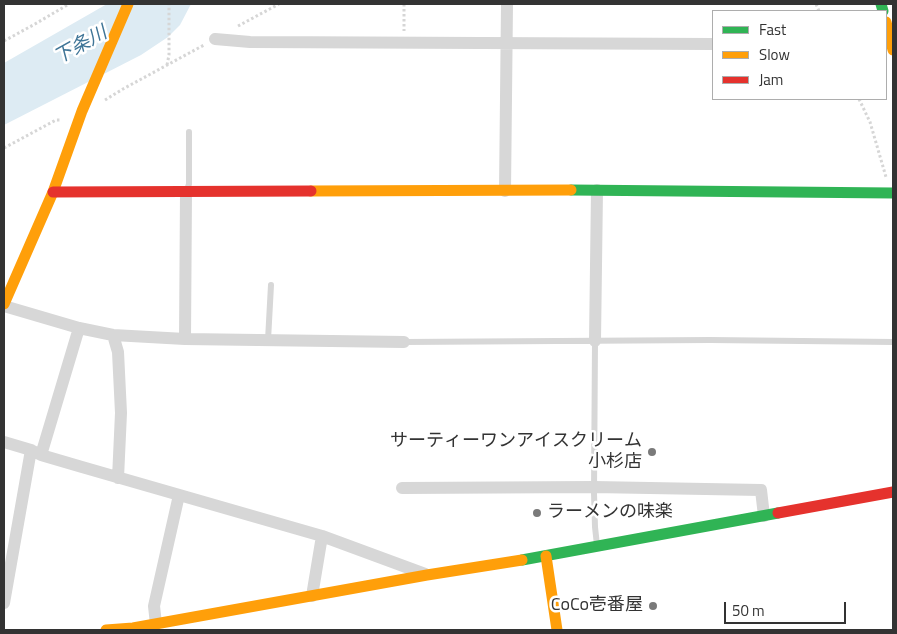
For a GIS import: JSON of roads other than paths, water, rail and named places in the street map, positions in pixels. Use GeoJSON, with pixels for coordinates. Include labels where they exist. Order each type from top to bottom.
{"type":"FeatureCollection","features":[{"type":"Feature","properties":{"kind":"street"},"geometry":{"type":"LineString","coordinates":[[128,4],[82,111],[53,192],[4,305],[79,328],[113,335],[185,340],[404,342]]}},
{"type":"Feature","properties":{"kind":"street"},"geometry":{"type":"LineString","coordinates":[[505,191],[508,4]]}},
{"type":"Feature","properties":{"kind":"street"},"geometry":{"type":"LineString","coordinates":[[887,27],[891,47]]}},
{"type":"Feature","properties":{"kind":"street"},"geometry":{"type":"LineString","coordinates":[[215,39],[250,42],[712,44]]}},
{"type":"Feature","properties":{"kind":"street"},"geometry":{"type":"LineString","coordinates":[[53,192],[598,190],[892,193]]}},
{"type":"Feature","properties":{"kind":"street"},"geometry":{"type":"LineString","coordinates":[[595,341],[598,190]]}},
{"type":"Feature","properties":{"kind":"street"},"geometry":{"type":"LineString","coordinates":[[185,340],[186,192]]}},
{"type":"Feature","properties":{"kind":"street"},"geometry":{"type":"LineString","coordinates":[[4,603],[36,452],[79,328]]}},
{"type":"Feature","properties":{"kind":"street"},"geometry":{"type":"LineString","coordinates":[[113,335],[118,352],[121,413],[118,478]]}},
{"type":"Feature","properties":{"kind":"street"},"geometry":{"type":"LineString","coordinates":[[4,442],[118,478],[322,536],[427,575]]}},
{"type":"Feature","properties":{"kind":"street"},"geometry":{"type":"LineString","coordinates":[[402,488],[594,487],[761,490],[764,516]]}},
{"type":"Feature","properties":{"kind":"street"},"geometry":{"type":"LineString","coordinates":[[106,630],[133,629],[427,575],[597,547],[893,492]]}},
{"type":"Feature","properties":{"kind":"street"},"geometry":{"type":"LineString","coordinates":[[156,624],[154,606],[179,495]]}},
{"type":"Feature","properties":{"kind":"street"},"geometry":{"type":"LineString","coordinates":[[312,596],[322,536]]}},
{"type":"Feature","properties":{"kind":"street"},"geometry":{"type":"LineString","coordinates":[[546,556],[557,630]]}},
{"type":"Feature","properties":{"kind":"lane"},"geometry":{"type":"LineString","coordinates":[[186,192],[189,184],[189,132]]}},
{"type":"Feature","properties":{"kind":"lane"},"geometry":{"type":"LineString","coordinates":[[268,340],[271,285]]}},
{"type":"Feature","properties":{"kind":"lane"},"geometry":{"type":"LineString","coordinates":[[404,342],[710,340],[893,342]]}},
{"type":"Feature","properties":{"kind":"lane"},"geometry":{"type":"LineString","coordinates":[[595,341],[594,487],[597,547]]}},
{"type":"Feature","properties":{"kind":"water","name":"下条川"},"geometry":{"type":"Polygon","coordinates":[[[107,4],[191,4],[180,25],[168,37],[141,55],[4,125],[4,63],[107,4]]]}},
{"type":"Feature","properties":{"kind":"place","name":"サーティーワンアイスクリーム 小杉店"},"geometry":{"type":"Point","coordinates":[652,452]}},
{"type":"Feature","properties":{"kind":"place","name":"ラーメンの味楽"},"geometry":{"type":"Point","coordinates":[537,513]}},
{"type":"Feature","properties":{"kind":"place","name":"CoCo壱番屋"},"geometry":{"type":"Point","coordinates":[653,606]}}]}
